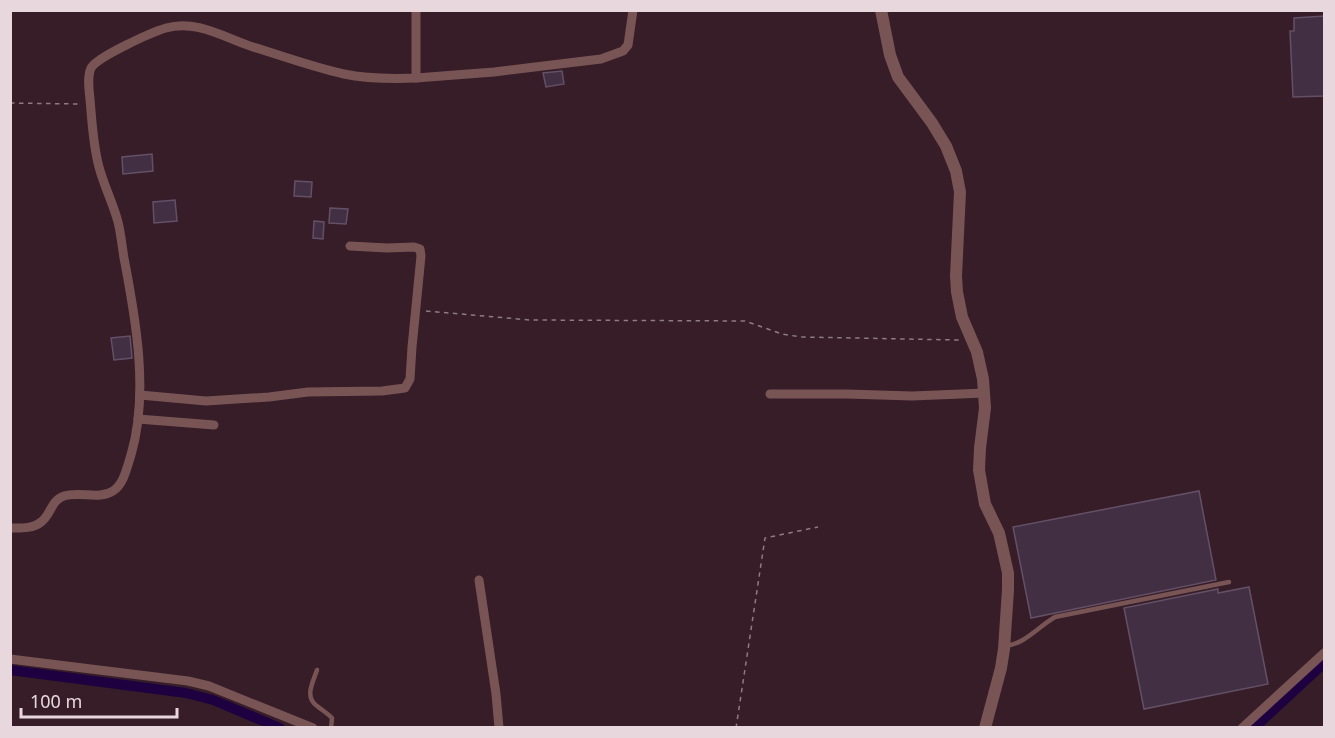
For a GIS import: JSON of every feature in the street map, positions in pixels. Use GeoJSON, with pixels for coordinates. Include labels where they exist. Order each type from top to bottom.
{"type":"FeatureCollection","features":[{"type":"Feature","properties":{"kind":"street"},"geometry":{"type":"LineString","coordinates":[[416,10],[416,78]]}},
{"type":"Feature","properties":{"kind":"street"},"geometry":{"type":"LineString","coordinates":[[10,528],[27,527],[40,523],[55,501],[62,496],[103,494],[114,490],[128,466],[133,447],[141,395],[135,328],[118,223],[95,148],[89,76],[95,63],[146,35],[177,25],[195,27],[345,74],[377,78],[416,78],[494,72],[607,57],[626,49],[633,10]]}},
{"type":"Feature","properties":{"kind":"street"},"geometry":{"type":"LineString","coordinates":[[881,10],[892,62],[898,77],[932,123],[951,157],[960,192],[957,292],[962,317],[979,360],[985,393],[986,408],[979,470],[985,504],[999,533],[1006,559],[1008,590],[1004,647],[986,728]]}},
{"type":"Feature","properties":{"kind":"street"},"geometry":{"type":"LineString","coordinates":[[141,395],[206,401],[308,392],[382,392],[405,388],[410,379],[421,256],[418,248],[350,246]]}},
{"type":"Feature","properties":{"kind":"street"},"geometry":{"type":"LineString","coordinates":[[770,394],[912,396],[985,393]]}},
{"type":"Feature","properties":{"kind":"street"},"geometry":{"type":"LineString","coordinates":[[138,419],[214,425]]}},
{"type":"Feature","properties":{"kind":"street"},"geometry":{"type":"LineString","coordinates":[[479,580],[499,728]]}},
{"type":"Feature","properties":{"kind":"street"},"geometry":{"type":"LineString","coordinates":[[1242,728],[1324,653]]}},
{"type":"Feature","properties":{"kind":"street"},"geometry":{"type":"LineString","coordinates":[[10,658],[188,681],[209,686],[314,728]]}},
{"type":"Feature","properties":{"kind":"lane"},"geometry":{"type":"LineString","coordinates":[[1004,647],[1022,642],[1054,617],[1229,582]]}},
{"type":"Feature","properties":{"kind":"lane"},"geometry":{"type":"LineString","coordinates":[[317,670],[311,686],[311,698],[316,706],[332,718],[332,728]]}},
{"type":"Feature","properties":{"kind":"path"},"geometry":{"type":"LineString","coordinates":[[10,103],[91,104]]}},
{"type":"Feature","properties":{"kind":"path"},"geometry":{"type":"LineString","coordinates":[[415,310],[530,320],[745,321],[782,334],[801,337],[955,341],[971,338]]}},
{"type":"Feature","properties":{"kind":"path"},"geometry":{"type":"LineString","coordinates":[[736,728],[765,538],[818,527]]}},
{"type":"Feature","properties":{"kind":"building"},"geometry":{"type":"Polygon","coordinates":[[[1324,16],[1324,96],[1293,97],[1290,31],[1294,31],[1294,18],[1324,16]]]}},
{"type":"Feature","properties":{"kind":"building"},"geometry":{"type":"Polygon","coordinates":[[[562,71],[564,84],[546,87],[543,73],[562,71]]]}},
{"type":"Feature","properties":{"kind":"building"},"geometry":{"type":"Polygon","coordinates":[[[152,154],[153,171],[123,174],[122,157],[152,154]]]}},
{"type":"Feature","properties":{"kind":"building"},"geometry":{"type":"Polygon","coordinates":[[[295,181],[312,182],[311,197],[294,196],[295,181]]]}},
{"type":"Feature","properties":{"kind":"building"},"geometry":{"type":"Polygon","coordinates":[[[175,200],[177,221],[154,223],[153,202],[175,200]]]}},
{"type":"Feature","properties":{"kind":"building"},"geometry":{"type":"Polygon","coordinates":[[[330,208],[348,209],[346,224],[329,223],[330,208]]]}},
{"type":"Feature","properties":{"kind":"building"},"geometry":{"type":"Polygon","coordinates":[[[314,221],[324,222],[323,239],[313,238],[314,221]]]}},
{"type":"Feature","properties":{"kind":"building"},"geometry":{"type":"Polygon","coordinates":[[[130,336],[132,358],[114,360],[111,338],[130,336]]]}},
{"type":"Feature","properties":{"kind":"building"},"geometry":{"type":"Polygon","coordinates":[[[1199,491],[1216,580],[1031,618],[1013,527],[1199,491]]]}},
{"type":"Feature","properties":{"kind":"building"},"geometry":{"type":"Polygon","coordinates":[[[1249,587],[1268,684],[1144,709],[1124,608],[1218,589],[1218,593],[1249,587]]]}},
{"type":"Feature","properties":{"kind":"waterway"},"geometry":{"type":"LineString","coordinates":[[1254,728],[1324,663]]}},
{"type":"Feature","properties":{"kind":"waterway"},"geometry":{"type":"LineString","coordinates":[[10,670],[186,693],[213,700],[280,728]]}}]}
